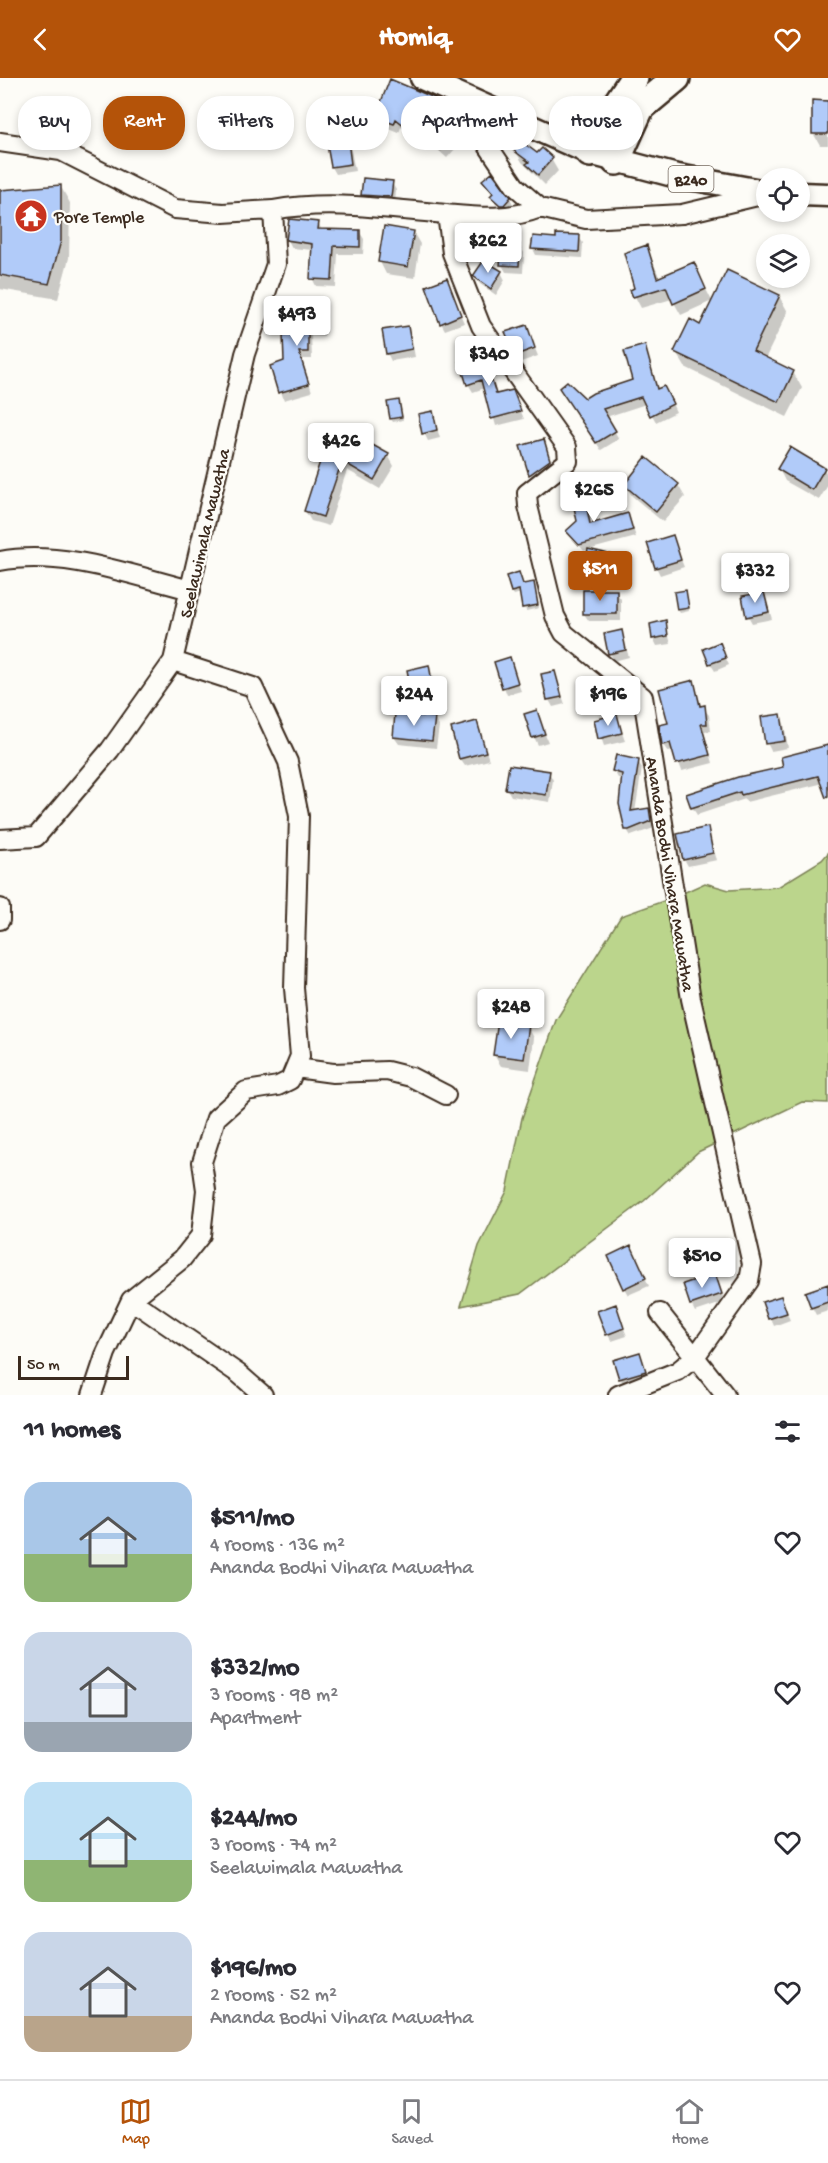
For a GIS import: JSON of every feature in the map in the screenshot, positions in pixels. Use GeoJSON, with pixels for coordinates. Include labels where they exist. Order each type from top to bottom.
{"type":"FeatureCollection","features":[{"type":"Feature","properties":{"kind":"highway"},"geometry":{"type":"LineString","coordinates":[[590,153],[607,119],[634,78]]}},
{"type":"Feature","properties":{"kind":"highway"},"geometry":{"type":"LineString","coordinates":[[616,161],[640,108],[676,78]]}},
{"type":"Feature","properties":{"kind":"main road","name":"B240"},"geometry":{"type":"LineString","coordinates":[[422,78],[453,94],[590,153],[730,188],[756,192]]}},
{"type":"Feature","properties":{"kind":"main road"},"geometry":{"type":"LineString","coordinates":[[810,194],[828,195]]}},
{"type":"Feature","properties":{"kind":"street"},"geometry":{"type":"LineString","coordinates":[[453,94],[515,186],[540,208],[586,219],[682,214],[756,196]]}},
{"type":"Feature","properties":{"kind":"street"},"geometry":{"type":"LineString","coordinates":[[0,142],[61,151],[176,209],[223,213],[345,204],[479,218],[522,215],[540,208]]}},
{"type":"Feature","properties":{"kind":"street","name":"Seelawimala Mawatha"},"geometry":{"type":"LineString","coordinates":[[173,661],[245,354],[276,264],[273,210]]}},
{"type":"Feature","properties":{"kind":"street","name":"Ananda Bodhi Vihara Mawatha"},"geometry":{"type":"LineString","coordinates":[[447,214],[452,254],[481,326],[567,447],[568,462],[527,493],[528,506],[555,616],[564,633],[643,697],[691,999],[752,1264],[749,1281],[695,1357]]}},
{"type":"Feature","properties":{"kind":"street"},"geometry":{"type":"LineString","coordinates":[[0,559],[25,557],[88,564],[191,590]]}},
{"type":"Feature","properties":{"kind":"street"},"geometry":{"type":"LineString","coordinates":[[0,839],[36,837],[110,750],[173,661],[253,687],[288,762],[299,816],[294,988],[300,1056],[293,1074],[278,1086],[246,1090],[216,1118],[202,1162],[206,1190],[201,1235],[182,1259],[131,1300],[106,1353],[92,1395]]}},
{"type":"Feature","properties":{"kind":"street"},"geometry":{"type":"LineString","coordinates":[[0,908],[0,920]]}},
{"type":"Feature","properties":{"kind":"street"},"geometry":{"type":"LineString","coordinates":[[293,1074],[387,1071],[411,1077],[446,1095]]}},
{"type":"Feature","properties":{"kind":"street"},"geometry":{"type":"LineString","coordinates":[[131,1300],[239,1374],[263,1395]]}},
{"type":"Feature","properties":{"kind":"street"},"geometry":{"type":"LineString","coordinates":[[660,1313],[725,1395]]}},
{"type":"Feature","properties":{"kind":"street"},"geometry":{"type":"LineString","coordinates":[[618,1395],[678,1371],[695,1357]]}},
{"type":"Feature","properties":{"kind":"green space"},"geometry":{"type":"Polygon","coordinates":[[[828,853],[828,1103],[802,1102],[698,1152],[644,1201],[520,1294],[461,1306],[479,1246],[507,1191],[522,1118],[556,1020],[621,916],[672,898],[705,883],[729,890],[778,887],[822,860],[828,853]]]}},
{"type":"Feature","properties":{"kind":"building"},"geometry":{"type":"Polygon","coordinates":[[[390,79],[430,96],[401,96],[401,123],[396,119],[394,124],[389,122],[389,96],[383,96],[390,79]]]}},
{"type":"Feature","properties":{"kind":"building"},"geometry":{"type":"Polygon","coordinates":[[[812,100],[828,101],[828,134],[812,134],[812,100]]]}},
{"type":"Feature","properties":{"kind":"building"},"geometry":{"type":"Polygon","coordinates":[[[542,148],[553,158],[538,175],[526,164],[529,162],[513,150],[533,150],[537,153],[542,148]]]}},
{"type":"Feature","properties":{"kind":"building"},"geometry":{"type":"Polygon","coordinates":[[[328,150],[349,150],[351,164],[331,167],[328,150]]]}},
{"type":"Feature","properties":{"kind":"building"},"geometry":{"type":"Polygon","coordinates":[[[492,172],[511,197],[504,205],[500,205],[490,196],[493,193],[482,180],[492,172]]]}},
{"type":"Feature","properties":{"kind":"building"},"geometry":{"type":"Polygon","coordinates":[[[363,178],[393,181],[391,197],[361,195],[363,178]]]}},
{"type":"Feature","properties":{"kind":"building","name":"Pore Temple"},"geometry":{"type":"Polygon","coordinates":[[[61,185],[61,241],[49,284],[0,275],[0,190],[61,185]]]}},
{"type":"Feature","properties":{"kind":"building"},"geometry":{"type":"Polygon","coordinates":[[[289,219],[319,222],[318,229],[360,230],[360,247],[334,246],[332,280],[310,279],[312,244],[286,240],[289,219]]]}},
{"type":"Feature","properties":{"kind":"building"},"geometry":{"type":"Polygon","coordinates":[[[384,226],[414,231],[408,267],[378,262],[384,226]]]}},
{"type":"Feature","properties":{"kind":"building"},"geometry":{"type":"Polygon","coordinates":[[[481,228],[485,241],[467,246],[462,231],[481,228]]]}},
{"type":"Feature","properties":{"kind":"building"},"geometry":{"type":"Polygon","coordinates":[[[556,234],[580,235],[579,252],[531,249],[533,236],[556,238],[556,234]]]}},
{"type":"Feature","properties":{"kind":"building"},"geometry":{"type":"Polygon","coordinates":[[[502,242],[520,244],[519,266],[500,265],[502,242]]]}},
{"type":"Feature","properties":{"kind":"building"},"geometry":{"type":"Polygon","coordinates":[[[647,245],[657,278],[694,262],[706,289],[673,304],[666,287],[633,297],[630,290],[634,288],[624,253],[647,245]]]}},
{"type":"Feature","properties":{"kind":"building"},"geometry":{"type":"Polygon","coordinates":[[[484,260],[502,271],[491,289],[473,276],[484,260]]]}},
{"type":"Feature","properties":{"kind":"building"},"geometry":{"type":"Polygon","coordinates":[[[727,270],[756,284],[756,288],[765,288],[780,295],[753,351],[794,371],[779,402],[674,352],[690,319],[700,325],[727,270]]]}},
{"type":"Feature","properties":{"kind":"building"},"geometry":{"type":"Polygon","coordinates":[[[447,278],[461,315],[440,324],[426,286],[447,278]]]}},
{"type":"Feature","properties":{"kind":"building"},"geometry":{"type":"Polygon","coordinates":[[[295,302],[324,306],[320,330],[308,328],[308,352],[299,352],[309,384],[278,393],[270,366],[284,361],[283,335],[290,334],[295,302]]]}},
{"type":"Feature","properties":{"kind":"building"},"geometry":{"type":"Polygon","coordinates":[[[527,325],[535,348],[516,355],[505,332],[527,325]]]}},
{"type":"Feature","properties":{"kind":"building"},"geometry":{"type":"Polygon","coordinates":[[[408,326],[412,349],[386,354],[382,330],[408,326]]]}},
{"type":"Feature","properties":{"kind":"building"},"geometry":{"type":"Polygon","coordinates":[[[645,345],[657,389],[664,386],[673,404],[650,416],[641,397],[603,409],[616,431],[596,443],[559,388],[567,381],[585,398],[593,393],[632,380],[624,351],[645,345]]]}},
{"type":"Feature","properties":{"kind":"building"},"geometry":{"type":"Polygon","coordinates":[[[483,352],[496,394],[513,390],[521,411],[491,419],[481,380],[467,385],[459,360],[483,352]]]}},
{"type":"Feature","properties":{"kind":"building"},"geometry":{"type":"Polygon","coordinates":[[[399,400],[402,417],[390,419],[387,402],[399,400]]]}},
{"type":"Feature","properties":{"kind":"building"},"geometry":{"type":"Polygon","coordinates":[[[433,411],[437,430],[422,434],[418,414],[433,411]]]}},
{"type":"Feature","properties":{"kind":"building"},"geometry":{"type":"Polygon","coordinates":[[[544,439],[550,460],[529,475],[520,446],[544,439]]]}},
{"type":"Feature","properties":{"kind":"building"},"geometry":{"type":"Polygon","coordinates":[[[369,443],[389,454],[374,480],[342,461],[323,517],[304,511],[325,446],[360,458],[369,443]]]}},
{"type":"Feature","properties":{"kind":"building"},"geometry":{"type":"Polygon","coordinates":[[[790,447],[825,468],[812,490],[777,469],[790,447]]]}},
{"type":"Feature","properties":{"kind":"building"},"geometry":{"type":"Polygon","coordinates":[[[646,457],[679,484],[656,512],[624,485],[646,457]]]}},
{"type":"Feature","properties":{"kind":"building"},"geometry":{"type":"Polygon","coordinates":[[[583,488],[590,524],[628,513],[633,530],[579,545],[566,531],[577,521],[570,490],[583,488]]]}},
{"type":"Feature","properties":{"kind":"building"},"geometry":{"type":"Polygon","coordinates":[[[673,535],[681,560],[655,568],[647,543],[673,535]]]}},
{"type":"Feature","properties":{"kind":"building"},"geometry":{"type":"Polygon","coordinates":[[[588,549],[614,555],[609,576],[583,570],[588,549]]]}},
{"type":"Feature","properties":{"kind":"building"},"geometry":{"type":"Polygon","coordinates":[[[519,572],[523,584],[534,582],[538,605],[522,608],[519,590],[511,592],[506,576],[519,572]]]}},
{"type":"Feature","properties":{"kind":"building"},"geometry":{"type":"Polygon","coordinates":[[[583,590],[617,590],[617,614],[583,614],[583,590]]]}},
{"type":"Feature","properties":{"kind":"building"},"geometry":{"type":"Polygon","coordinates":[[[686,590],[689,608],[677,610],[674,592],[686,590]]]}},
{"type":"Feature","properties":{"kind":"building"},"geometry":{"type":"Polygon","coordinates":[[[764,592],[769,612],[746,617],[742,596],[764,592]]]}},
{"type":"Feature","properties":{"kind":"building"},"geometry":{"type":"Polygon","coordinates":[[[666,620],[668,636],[652,639],[650,624],[666,620]]]}},
{"type":"Feature","properties":{"kind":"building"},"geometry":{"type":"Polygon","coordinates":[[[622,630],[626,650],[608,654],[604,634],[622,630]]]}},
{"type":"Feature","properties":{"kind":"building"},"geometry":{"type":"Polygon","coordinates":[[[720,642],[726,658],[709,664],[703,649],[720,642]]]}},
{"type":"Feature","properties":{"kind":"building"},"geometry":{"type":"Polygon","coordinates":[[[510,657],[518,683],[502,688],[494,662],[510,657]]]}},
{"type":"Feature","properties":{"kind":"building"},"geometry":{"type":"Polygon","coordinates":[[[429,665],[432,681],[410,685],[407,670],[429,665]]]}},
{"type":"Feature","properties":{"kind":"building"},"geometry":{"type":"Polygon","coordinates":[[[555,671],[562,697],[547,700],[541,674],[555,671]]]}},
{"type":"Feature","properties":{"kind":"building"},"geometry":{"type":"Polygon","coordinates":[[[694,680],[700,706],[705,705],[707,724],[701,724],[710,755],[676,764],[670,743],[662,745],[659,725],[668,723],[659,689],[694,680]]]}},
{"type":"Feature","properties":{"kind":"building"},"geometry":{"type":"Polygon","coordinates":[[[537,710],[545,734],[532,738],[524,714],[537,710]]]}},
{"type":"Feature","properties":{"kind":"building"},"geometry":{"type":"Polygon","coordinates":[[[395,713],[435,717],[432,741],[393,737],[395,713]]]}},
{"type":"Feature","properties":{"kind":"building"},"geometry":{"type":"Polygon","coordinates":[[[617,714],[622,733],[598,739],[594,720],[617,714]]]}},
{"type":"Feature","properties":{"kind":"building"},"geometry":{"type":"Polygon","coordinates":[[[781,714],[785,741],[765,744],[761,717],[781,714]]]}},
{"type":"Feature","properties":{"kind":"building"},"geometry":{"type":"Polygon","coordinates":[[[477,721],[486,752],[459,759],[451,728],[477,721]]]}},
{"type":"Feature","properties":{"kind":"building"},"geometry":{"type":"Polygon","coordinates":[[[828,745],[828,797],[826,798],[818,776],[741,795],[740,792],[691,808],[686,794],[738,777],[783,767],[781,757],[828,745]]]}},
{"type":"Feature","properties":{"kind":"building"},"geometry":{"type":"Polygon","coordinates":[[[616,755],[639,760],[631,811],[649,808],[651,821],[629,830],[625,830],[619,804],[622,774],[612,771],[616,755]]]}},
{"type":"Feature","properties":{"kind":"building"},"geometry":{"type":"Polygon","coordinates":[[[509,765],[550,771],[546,795],[505,789],[509,765]]]}},
{"type":"Feature","properties":{"kind":"building"},"geometry":{"type":"Polygon","coordinates":[[[708,827],[713,853],[683,860],[677,834],[708,827]]]}},
{"type":"Feature","properties":{"kind":"building"},"geometry":{"type":"Polygon","coordinates":[[[498,1021],[529,1025],[524,1059],[493,1055],[498,1021]]]}},
{"type":"Feature","properties":{"kind":"building"},"geometry":{"type":"Polygon","coordinates":[[[631,1245],[646,1278],[623,1289],[608,1256],[631,1245]]]}},
{"type":"Feature","properties":{"kind":"building"},"geometry":{"type":"Polygon","coordinates":[[[715,1273],[722,1294],[690,1305],[683,1284],[715,1273]]]}},
{"type":"Feature","properties":{"kind":"building"},"geometry":{"type":"Polygon","coordinates":[[[828,1284],[828,1302],[811,1308],[805,1292],[828,1284]]]}},
{"type":"Feature","properties":{"kind":"building"},"geometry":{"type":"Polygon","coordinates":[[[781,1296],[787,1313],[768,1319],[762,1302],[781,1296]]]}},
{"type":"Feature","properties":{"kind":"building"},"geometry":{"type":"Polygon","coordinates":[[[616,1304],[624,1328],[606,1335],[597,1311],[616,1304]]]}},
{"type":"Feature","properties":{"kind":"building"},"geometry":{"type":"Polygon","coordinates":[[[640,1352],[646,1371],[619,1379],[613,1360],[640,1352]]]}},
{"type":"Feature","properties":{"kind":"place","name":"Pore Temple"},"geometry":{"type":"Point","coordinates":[31,216]}}]}
